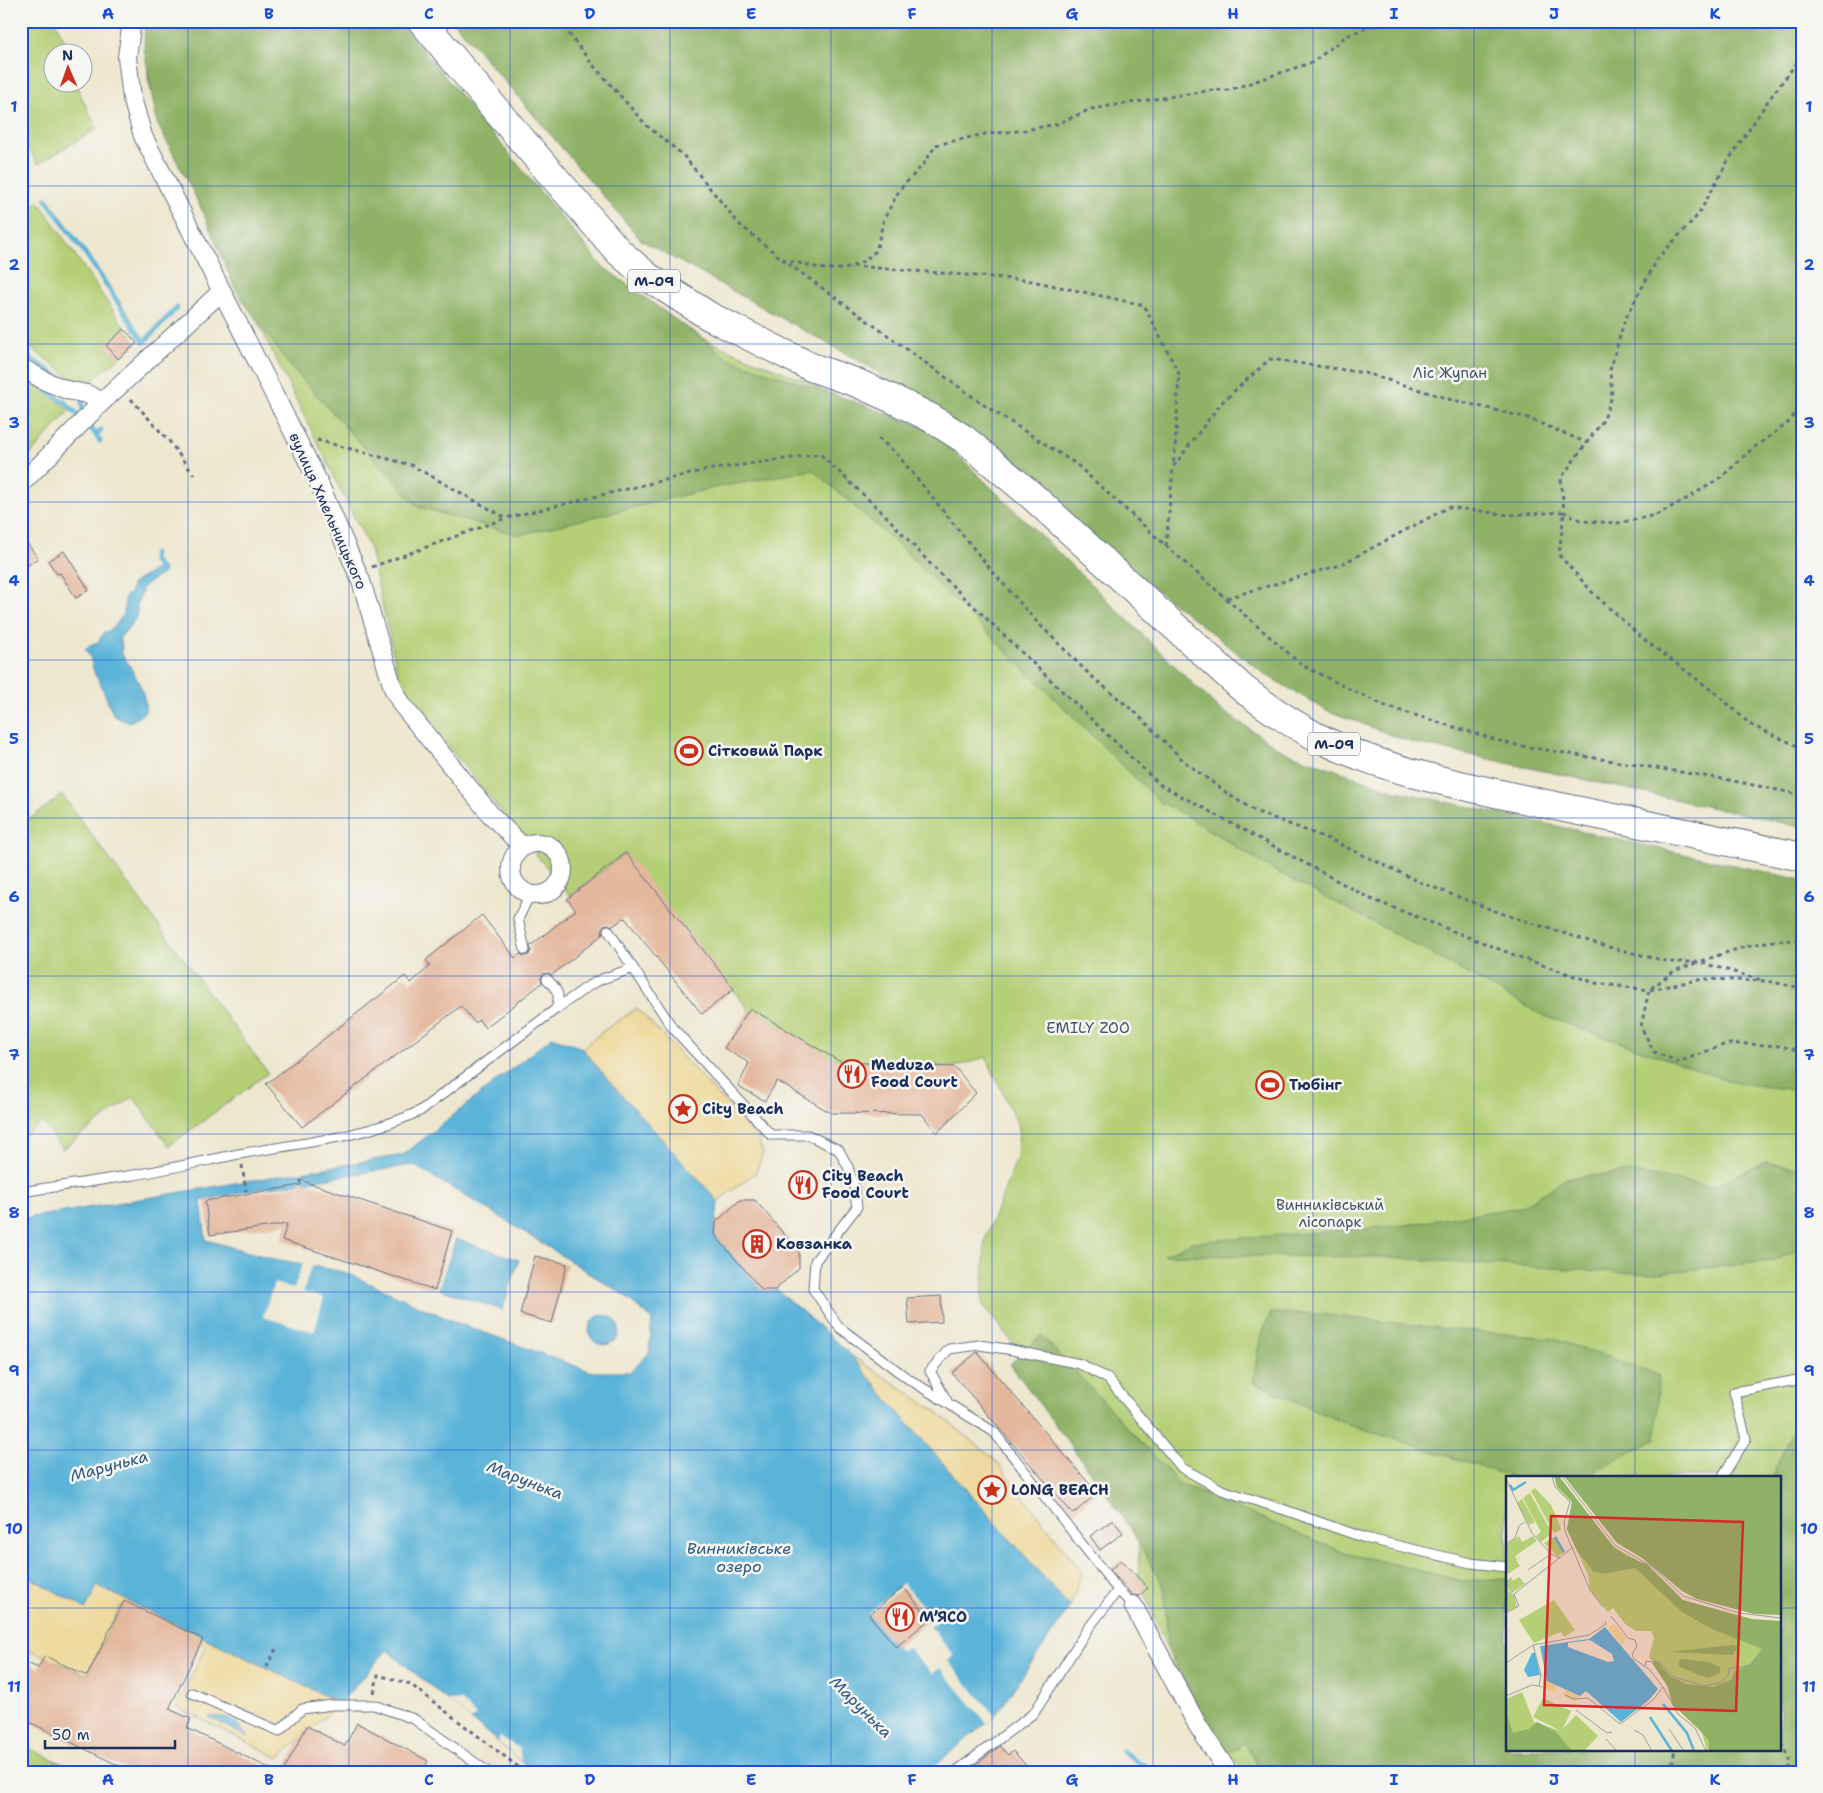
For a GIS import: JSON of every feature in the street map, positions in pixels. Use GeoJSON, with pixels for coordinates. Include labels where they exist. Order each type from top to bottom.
{"type":"FeatureCollection","features":[{"type":"Feature","properties":{"kind":"main road","name":"М-09"},"geometry":{"type":"LineString","coordinates":[[422,21],[619,252],[648,277],[708,316],[811,367],[857,383],[895,400],[931,418],[964,439],[1031,496],[1242,688],[1278,715],[1316,736],[1412,773],[1558,806],[1802,857]]}},
{"type":"Feature","properties":{"kind":"street","name":"вулиця Хмельницького"},"geometry":{"type":"LineString","coordinates":[[132,21],[127,57],[132,98],[144,136],[318,481],[358,572],[393,688],[402,705],[491,815],[523,847]]}},
{"type":"Feature","properties":{"kind":"street"},"geometry":{"type":"LineString","coordinates":[[21,484],[102,402],[222,291]]}},
{"type":"Feature","properties":{"kind":"street"},"geometry":{"type":"LineString","coordinates":[[21,367],[45,382],[67,390],[87,394],[102,402]]}},
{"type":"Feature","properties":{"kind":"street"},"geometry":{"type":"LineString","coordinates":[[537,844],[552,848],[562,861],[561,880],[553,890],[546,894],[530,894],[516,885],[511,870],[512,862],[523,847],[537,844]]}},
{"type":"Feature","properties":{"kind":"street"},"geometry":{"type":"LineString","coordinates":[[1133,1605],[1198,1726],[1228,1772]]}},
{"type":"Feature","properties":{"kind":"lane"},"geometry":{"type":"LineString","coordinates":[[525,950],[518,919],[530,894]]}},
{"type":"Feature","properties":{"kind":"lane"},"geometry":{"type":"LineString","coordinates":[[608,930],[672,1028],[771,1135],[808,1135],[839,1150],[848,1167],[854,1186],[856,1207],[815,1261],[813,1288],[839,1326],[907,1378],[994,1432],[1118,1590],[1133,1605]]}},
{"type":"Feature","properties":{"kind":"lane"},"geometry":{"type":"LineString","coordinates":[[21,1192],[135,1174],[240,1154],[310,1144],[370,1130],[404,1118],[420,1111],[590,985],[633,968]]}},
{"type":"Feature","properties":{"kind":"lane"},"geometry":{"type":"LineString","coordinates":[[547,979],[558,990],[559,1000],[556,1009]]}},
{"type":"Feature","properties":{"kind":"lane"},"geometry":{"type":"LineString","coordinates":[[948,1404],[930,1371],[949,1349],[979,1345],[1007,1348],[1080,1364],[1108,1379],[1182,1468],[1222,1490],[1282,1508],[1365,1538],[1471,1563],[1506,1567]]}},
{"type":"Feature","properties":{"kind":"lane"},"geometry":{"type":"LineString","coordinates":[[1723,1476],[1746,1439],[1734,1392],[1802,1379]]}},
{"type":"Feature","properties":{"kind":"lane"},"geometry":{"type":"LineString","coordinates":[[955,1772],[1034,1713],[1087,1630],[1118,1590]]}},
{"type":"Feature","properties":{"kind":"lane"},"geometry":{"type":"LineString","coordinates":[[192,1693],[279,1730],[302,1709],[332,1705],[374,1705],[414,1719],[488,1772]]}},
{"type":"Feature","properties":{"kind":"path"},"geometry":{"type":"LineString","coordinates":[[559,21],[592,64],[647,126],[683,155],[739,224],[782,259],[984,405],[1076,464],[1303,666],[1385,706],[1510,744],[1729,780],[1802,795]]}},
{"type":"Feature","properties":{"kind":"path"},"geometry":{"type":"LineString","coordinates":[[782,259],[824,269],[845,269],[864,261],[876,251],[884,219],[900,189],[924,165],[936,145],[985,134],[1019,131],[1057,124],[1091,109],[1213,90],[1229,90],[1313,62],[1346,36],[1383,21]]}},
{"type":"Feature","properties":{"kind":"path"},"geometry":{"type":"LineString","coordinates":[[1802,56],[1759,114],[1728,161],[1698,215],[1658,258],[1625,319],[1610,370],[1612,396],[1604,419],[1561,478],[1564,512],[1559,554],[1594,594],[1642,638],[1718,695],[1751,725],[1802,748]]}},
{"type":"Feature","properties":{"kind":"path"},"geometry":{"type":"LineString","coordinates":[[853,266],[1027,280],[1144,305],[1179,374],[1175,453],[1166,546]]}},
{"type":"Feature","properties":{"kind":"path"},"geometry":{"type":"LineString","coordinates":[[1173,467],[1221,402],[1270,359],[1365,373],[1449,399],[1528,418],[1587,443]]}},
{"type":"Feature","properties":{"kind":"path"},"geometry":{"type":"LineString","coordinates":[[120,385],[137,407],[169,441],[194,475]]}},
{"type":"Feature","properties":{"kind":"path"},"geometry":{"type":"LineString","coordinates":[[1227,598],[1340,565],[1449,507],[1509,515],[1564,512],[1582,521],[1618,523],[1656,515],[1723,476],[1752,449],[1788,423],[1802,405]]}},
{"type":"Feature","properties":{"kind":"path"},"geometry":{"type":"LineString","coordinates":[[294,434],[411,465],[506,518]]}},
{"type":"Feature","properties":{"kind":"path"},"geometry":{"type":"LineString","coordinates":[[878,438],[897,454],[992,572],[1036,621],[1090,676],[1137,714],[1185,762],[1228,794],[1255,811],[1331,840],[1422,883],[1506,915],[1608,947],[1670,962],[1700,962],[1766,981],[1802,988]]}},
{"type":"Feature","properties":{"kind":"path"},"geometry":{"type":"LineString","coordinates":[[358,572],[506,518],[706,470],[820,454],[886,516],[937,571],[1160,784],[1372,899],[1522,958],[1595,983],[1649,990],[1702,979],[1766,981]]}},
{"type":"Feature","properties":{"kind":"path"},"geometry":{"type":"LineString","coordinates":[[1802,941],[1788,940],[1739,948],[1674,971],[1649,990],[1641,1027],[1654,1052],[1679,1062],[1726,1044],[1781,1046],[1802,1051]]}},
{"type":"Feature","properties":{"kind":"path"},"geometry":{"type":"LineString","coordinates":[[240,1154],[246,1191]]}},
{"type":"Feature","properties":{"kind":"path"},"geometry":{"type":"LineString","coordinates":[[267,1667],[277,1647]]}},
{"type":"Feature","properties":{"kind":"path"},"geometry":{"type":"LineString","coordinates":[[374,1705],[374,1686],[378,1675],[410,1684],[525,1772]]}},
{"type":"Feature","properties":{"kind":"path"},"geometry":{"type":"LineString","coordinates":[[1780,1738],[1788,1757],[1789,1772]]}},
{"type":"Feature","properties":{"kind":"path"},"geometry":{"type":"LineString","coordinates":[[1671,1772],[1675,1750]]}},
{"type":"Feature","properties":{"kind":"green space"},"geometry":{"type":"Polygon","coordinates":[[[21,21],[55,21],[65,42],[42,42],[42,92],[79,92],[97,129],[38,164],[21,136],[21,21]]]}},
{"type":"Feature","properties":{"kind":"green space"},"geometry":{"type":"Polygon","coordinates":[[[145,21],[399,21],[602,266],[729,359],[932,430],[1218,708],[1283,751],[1392,790],[1802,880],[1802,1092],[1736,1083],[1542,1015],[1388,930],[1275,871],[1188,817],[1160,802],[894,541],[813,470],[713,488],[519,535],[418,507],[286,361],[236,291],[200,205],[157,123],[144,48],[145,21]]]}},
{"type":"Feature","properties":{"kind":"green space","name":"Ліс Жупан"},"geometry":{"type":"Polygon","coordinates":[[[453,21],[1802,21],[1802,827],[1410,742],[1326,710],[1266,675],[875,370],[641,240],[453,21]]]}},
{"type":"Feature","properties":{"kind":"green space","name":"Винниківський лісопарк"},"geometry":{"type":"Polygon","coordinates":[[[148,43],[609,280],[712,343],[820,387],[840,421],[1077,681],[1802,999],[1802,1772],[1246,1772],[1212,1741],[1186,1697],[1139,1579],[1138,1513],[1113,1469],[982,1304],[985,1240],[1017,1158],[1019,1127],[986,1057],[955,1067],[938,1067],[938,1065],[843,1062],[823,1054],[748,1009],[624,854],[570,896],[401,689],[370,549],[159,123],[148,79],[148,43]]]}},
{"type":"Feature","properties":{"kind":"green space"},"geometry":{"type":"Polygon","coordinates":[[[39,202],[136,344],[84,387],[21,341],[21,214],[39,202]]]}},
{"type":"Feature","properties":{"kind":"green space"},"geometry":{"type":"Polygon","coordinates":[[[21,374],[70,410],[21,465],[21,374]]]}},
{"type":"Feature","properties":{"kind":"green space"},"geometry":{"type":"Polygon","coordinates":[[[62,795],[268,1073],[169,1146],[133,1097],[62,1149],[42,1122],[21,1138],[21,825],[62,795]]]}},
{"type":"Feature","properties":{"kind":"green space"},"geometry":{"type":"Polygon","coordinates":[[[1765,1162],[1802,1169],[1802,1249],[1772,1261],[1649,1274],[1378,1257],[1163,1255],[1193,1242],[1398,1226],[1521,1207],[1567,1178],[1630,1172],[1712,1187],[1765,1162]]]}},
{"type":"Feature","properties":{"kind":"green space"},"geometry":{"type":"Polygon","coordinates":[[[1271,1313],[1319,1314],[1456,1330],[1552,1338],[1658,1375],[1656,1439],[1584,1476],[1509,1476],[1342,1422],[1253,1382],[1260,1337],[1271,1313]]]}},
{"type":"Feature","properties":{"kind":"green space"},"geometry":{"type":"Polygon","coordinates":[[[1041,1335],[1180,1484],[1340,1551],[1462,1581],[1506,1578],[1506,1750],[1780,1750],[1780,1476],[1772,1476],[1802,1408],[1802,1772],[1261,1772],[1245,1742],[1226,1756],[1210,1737],[1168,1646],[1164,1587],[1132,1531],[1010,1364],[1041,1335]]]}},
{"type":"Feature","properties":{"kind":"green space"},"geometry":{"type":"Polygon","coordinates":[[[21,1745],[81,1772],[21,1772],[21,1745]]]}},
{"type":"Feature","properties":{"kind":"sand","name":"City Beach"},"geometry":{"type":"Polygon","coordinates":[[[637,1008],[757,1137],[763,1153],[756,1172],[718,1201],[609,1081],[582,1048],[637,1008]]]}},
{"type":"Feature","properties":{"kind":"sand","name":"LONG BEACH"},"geometry":{"type":"Polygon","coordinates":[[[849,1354],[932,1408],[994,1459],[1082,1572],[1070,1607],[902,1417],[849,1354]]]}},
{"type":"Feature","properties":{"kind":"sand"},"geometry":{"type":"Polygon","coordinates":[[[21,1573],[86,1608],[97,1586],[340,1703],[279,1758],[176,1707],[206,1646],[121,1605],[87,1675],[21,1646],[21,1573]]]}},
{"type":"Feature","properties":{"kind":"water"},"geometry":{"type":"Polygon","coordinates":[[[159,567],[163,568],[164,573],[143,586],[137,604],[137,617],[119,639],[122,645],[121,653],[138,681],[145,705],[145,712],[128,722],[114,716],[85,649],[98,642],[103,634],[114,627],[124,614],[125,597],[131,591],[132,584],[159,567]]]}},
{"type":"Feature","properties":{"kind":"water","name":"Винниківське озеро"},"geometry":{"type":"Polygon","coordinates":[[[552,1037],[582,1048],[609,1081],[718,1201],[715,1235],[849,1353],[902,1417],[1070,1607],[995,1716],[926,1772],[534,1772],[387,1650],[340,1703],[97,1586],[86,1609],[22,1573],[21,1219],[403,1155],[552,1037]],[[413,1165],[246,1191],[201,1201],[206,1240],[270,1258],[344,1272],[455,1322],[592,1372],[629,1372],[649,1353],[652,1319],[624,1295],[489,1210],[413,1165]]]}},
{"type":"Feature","properties":{"kind":"water"},"geometry":{"type":"Polygon","coordinates":[[[456,1239],[519,1260],[502,1310],[439,1289],[456,1239]]]}},
{"type":"Feature","properties":{"kind":"water"},"geometry":{"type":"Polygon","coordinates":[[[604,1315],[615,1319],[619,1330],[615,1341],[604,1345],[593,1341],[589,1330],[593,1319],[604,1315]]]}},
{"type":"Feature","properties":{"kind":"water"},"geometry":{"type":"Polygon","coordinates":[[[209,1717],[222,1717],[232,1720],[247,1737],[209,1717]]]}},
{"type":"Feature","properties":{"kind":"pier"},"geometry":{"type":"Polygon","coordinates":[[[303,1262],[312,1264],[303,1292],[324,1298],[314,1332],[263,1317],[274,1283],[294,1289],[303,1262]]]}},
{"type":"Feature","properties":{"kind":"pier"},"geometry":{"type":"Polygon","coordinates":[[[903,1583],[936,1622],[930,1627],[954,1655],[948,1661],[995,1716],[987,1723],[940,1668],[932,1674],[908,1647],[901,1652],[868,1614],[903,1583]]]}},
{"type":"Feature","properties":{"kind":"pier"},"geometry":{"type":"Polygon","coordinates":[[[448,1701],[461,1701],[476,1716],[471,1720],[448,1701]]]}},
{"type":"Feature","properties":{"kind":"pier"},"geometry":{"type":"Polygon","coordinates":[[[500,1737],[519,1748],[521,1761],[498,1742],[500,1737]]]}},
{"type":"Feature","properties":{"kind":"building"},"geometry":{"type":"Polygon","coordinates":[[[124,329],[137,343],[118,359],[106,345],[124,329]]]}},
{"type":"Feature","properties":{"kind":"building"},"geometry":{"type":"Polygon","coordinates":[[[21,535],[38,558],[21,570],[21,535]]]}},
{"type":"Feature","properties":{"kind":"building"},"geometry":{"type":"Polygon","coordinates":[[[64,551],[89,590],[76,598],[60,573],[57,574],[48,561],[64,551]]]}},
{"type":"Feature","properties":{"kind":"building"},"geometry":{"type":"Polygon","coordinates":[[[626,853],[734,989],[702,1014],[624,918],[613,926],[604,925],[603,934],[552,975],[548,973],[543,974],[541,978],[542,983],[485,1028],[479,1020],[475,1023],[461,1006],[302,1127],[266,1084],[405,976],[411,983],[430,966],[426,960],[482,915],[515,958],[520,954],[524,956],[529,955],[531,951],[530,946],[576,910],[567,899],[626,853]]]}},
{"type":"Feature","properties":{"kind":"building","name":"Meduza Food Court"},"geometry":{"type":"Polygon","coordinates":[[[750,1008],[837,1060],[843,1062],[955,1067],[976,1093],[937,1133],[922,1114],[831,1113],[777,1081],[765,1101],[738,1086],[749,1063],[724,1048],[750,1008]]]}},
{"type":"Feature","properties":{"kind":"building"},"geometry":{"type":"Polygon","coordinates":[[[300,1180],[452,1231],[435,1290],[282,1240],[287,1224],[210,1235],[205,1201],[301,1185],[300,1180]]]}},
{"type":"Feature","properties":{"kind":"building","name":"Ковзанка"},"geometry":{"type":"Polygon","coordinates":[[[740,1200],[755,1200],[799,1252],[799,1268],[775,1290],[762,1290],[715,1235],[716,1222],[740,1200]]]}},
{"type":"Feature","properties":{"kind":"building"},"geometry":{"type":"Polygon","coordinates":[[[535,1256],[567,1264],[552,1323],[520,1314],[535,1256]]]}},
{"type":"Feature","properties":{"kind":"building"},"geometry":{"type":"Polygon","coordinates":[[[941,1296],[942,1322],[909,1324],[907,1298],[941,1296]]]}},
{"type":"Feature","properties":{"kind":"building"},"geometry":{"type":"Polygon","coordinates":[[[977,1352],[1097,1493],[1073,1514],[952,1373],[977,1352]]]}},
{"type":"Feature","properties":{"kind":"building"},"geometry":{"type":"Polygon","coordinates":[[[1113,1520],[1123,1533],[1100,1550],[1090,1536],[1113,1520]]]}},
{"type":"Feature","properties":{"kind":"building"},"geometry":{"type":"Polygon","coordinates":[[[1121,1560],[1148,1588],[1139,1596],[1132,1595],[1110,1570],[1121,1560]]]}},
{"type":"Feature","properties":{"kind":"building","name":"М’ЯСО"},"geometry":{"type":"Polygon","coordinates":[[[903,1587],[930,1619],[896,1647],[869,1615],[903,1587]]]}},
{"type":"Feature","properties":{"kind":"building"},"geometry":{"type":"Polygon","coordinates":[[[124,1601],[203,1639],[169,1709],[191,1719],[187,1728],[277,1772],[132,1772],[21,1718],[21,1660],[38,1668],[45,1656],[87,1676],[124,1601]]]}},
{"type":"Feature","properties":{"kind":"building"},"geometry":{"type":"Polygon","coordinates":[[[357,1723],[428,1761],[422,1772],[283,1772],[307,1726],[345,1746],[357,1723]]]}},
{"type":"Feature","properties":{"kind":"building"},"geometry":{"type":"Polygon","coordinates":[[[1000,1746],[1008,1755],[1013,1751],[1032,1772],[967,1772],[1000,1746]]]}},
{"type":"Feature","properties":{"kind":"waterway"},"geometry":{"type":"LineString","coordinates":[[46,199],[90,260],[144,342],[177,308]]}},
{"type":"Feature","properties":{"kind":"waterway"},"geometry":{"type":"LineString","coordinates":[[21,352],[59,377],[77,384]]}},
{"type":"Feature","properties":{"kind":"waterway"},"geometry":{"type":"LineString","coordinates":[[44,389],[65,402],[79,416]]}},
{"type":"Feature","properties":{"kind":"waterway"},"geometry":{"type":"LineString","coordinates":[[82,399],[83,416]]}},
{"type":"Feature","properties":{"kind":"waterway"},"geometry":{"type":"LineString","coordinates":[[89,425],[100,441]]}},
{"type":"Feature","properties":{"kind":"waterway"},"geometry":{"type":"LineString","coordinates":[[96,435],[101,430]]}},
{"type":"Feature","properties":{"kind":"waterway"},"geometry":{"type":"LineString","coordinates":[[154,554],[153,560],[160,569],[159,573]]}},
{"type":"Feature","properties":{"kind":"waterway"},"geometry":{"type":"LineString","coordinates":[[1122,1751],[1154,1772]]}},
{"type":"Feature","properties":{"kind":"place","name":"Сітковий Парк"},"geometry":{"type":"Point","coordinates":[689,751]}},
{"type":"Feature","properties":{"kind":"place","name":"Meduza Food Court"},"geometry":{"type":"Point","coordinates":[852,1074]}},
{"type":"Feature","properties":{"kind":"place","name":"Тюбінг"},"geometry":{"type":"Point","coordinates":[1270,1085]}},
{"type":"Feature","properties":{"kind":"place","name":"City Beach"},"geometry":{"type":"Point","coordinates":[683,1109]}},
{"type":"Feature","properties":{"kind":"place","name":"City Beach Food Court"},"geometry":{"type":"Point","coordinates":[803,1185]}},
{"type":"Feature","properties":{"kind":"place","name":"Ковзанка"},"geometry":{"type":"Point","coordinates":[757,1244]}},
{"type":"Feature","properties":{"kind":"place","name":"LONG BEACH"},"geometry":{"type":"Point","coordinates":[992,1490]}},
{"type":"Feature","properties":{"kind":"place","name":"М’ЯСО"},"geometry":{"type":"Point","coordinates":[900,1617]}},
{"type":"Feature","properties":{"kind":"park label","name":"EMILY ZOO"},"geometry":{"type":"Point","coordinates":[1088,1028]}},
{"type":"Feature","properties":{"kind":"water label","name":"Марунька"},"geometry":{"type":"Point","coordinates":[109,1466]}},
{"type":"Feature","properties":{"kind":"water label","name":"Марунька"},"geometry":{"type":"Point","coordinates":[525,1480]}},
{"type":"Feature","properties":{"kind":"water label","name":"Марунька"},"geometry":{"type":"Point","coordinates":[861,1707]}}]}
